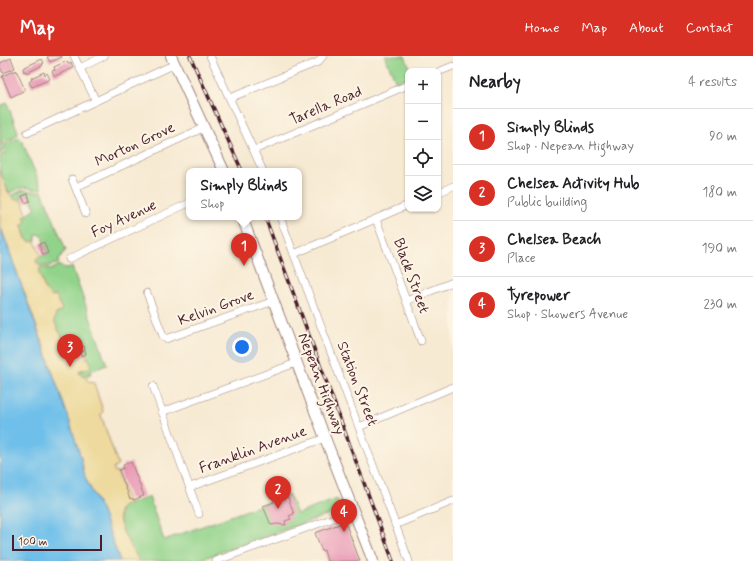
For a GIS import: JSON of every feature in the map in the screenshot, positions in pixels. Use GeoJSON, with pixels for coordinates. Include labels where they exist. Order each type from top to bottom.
{"type":"FeatureCollection","features":[{"type":"Feature","properties":{"kind":"highway"},"geometry":{"type":"LineString","coordinates":[[173,60],[223,168]]}},
{"type":"Feature","properties":{"kind":"highway","name":"Nepean Highway"},"geometry":{"type":"LineString","coordinates":[[243,220],[372,561]]}},
{"type":"Feature","properties":{"kind":"street"},"geometry":{"type":"LineString","coordinates":[[74,56],[96,101]]}},
{"type":"Feature","properties":{"kind":"street"},"geometry":{"type":"LineString","coordinates":[[80,68],[104,56]]}},
{"type":"Feature","properties":{"kind":"street"},"geometry":{"type":"LineString","coordinates":[[210,56],[262,168]]}},
{"type":"Feature","properties":{"kind":"street"},"geometry":{"type":"LineString","coordinates":[[230,98],[318,62],[323,56]]}},
{"type":"Feature","properties":{"kind":"street"},"geometry":{"type":"LineString","coordinates":[[27,133],[96,101],[173,60]]}},
{"type":"Feature","properties":{"kind":"street"},"geometry":{"type":"LineString","coordinates":[[441,71],[453,66]]}},
{"type":"Feature","properties":{"kind":"street","name":"Tarella Road"},"geometry":{"type":"LineString","coordinates":[[254,150],[405,86]]}},
{"type":"Feature","properties":{"kind":"street","name":"Morton Grove"},"geometry":{"type":"LineString","coordinates":[[76,187],[205,127]]}},
{"type":"Feature","properties":{"kind":"street"},"geometry":{"type":"LineString","coordinates":[[72,179],[86,214]]}},
{"type":"Feature","properties":{"kind":"street"},"geometry":{"type":"LineString","coordinates":[[441,192],[453,186]]}},
{"type":"Feature","properties":{"kind":"street","name":"Foy Avenue"},"geometry":{"type":"LineString","coordinates":[[69,259],[186,204]]}},
{"type":"Feature","properties":{"kind":"street"},"geometry":{"type":"LineString","coordinates":[[294,254],[405,206]]}},
{"type":"Feature","properties":{"kind":"street","name":"Black Street"},"geometry":{"type":"LineString","coordinates":[[376,219],[421,341]]}},
{"type":"Feature","properties":{"kind":"street","name":"Station Street"},"geometry":{"type":"LineString","coordinates":[[281,220],[409,561]]}},
{"type":"Feature","properties":{"kind":"street"},"geometry":{"type":"LineString","coordinates":[[406,301],[453,282]]}},
{"type":"Feature","properties":{"kind":"street","name":"Kelvin Grove"},"geometry":{"type":"LineString","coordinates":[[147,294],[165,339],[274,301]]}},
{"type":"Feature","properties":{"kind":"street"},"geometry":{"type":"LineString","coordinates":[[162,412],[296,363]]}},
{"type":"Feature","properties":{"kind":"street"},"geometry":{"type":"LineString","coordinates":[[153,386],[199,514]]}},
{"type":"Feature","properties":{"kind":"street"},"geometry":{"type":"LineString","coordinates":[[359,427],[453,387]]}},
{"type":"Feature","properties":{"kind":"street","name":"Franklin Avenue"},"geometry":{"type":"LineString","coordinates":[[190,487],[325,438]]}},
{"type":"Feature","properties":{"kind":"street"},"geometry":{"type":"LineString","coordinates":[[395,525],[453,501]]}},
{"type":"Feature","properties":{"kind":"street"},"geometry":{"type":"LineString","coordinates":[[216,561],[353,511]]}},
{"type":"Feature","properties":{"kind":"green space"},"geometry":{"type":"Polygon","coordinates":[[[385,56],[405,56],[410,68],[405,68],[405,78],[396,82],[385,56]]]}},
{"type":"Feature","properties":{"kind":"green space"},"geometry":{"type":"Polygon","coordinates":[[[7,103],[18,132],[17,136],[5,142],[4,140],[2,141],[4,149],[0,154],[0,106],[7,103]]]}},
{"type":"Feature","properties":{"kind":"green space"},"geometry":{"type":"Polygon","coordinates":[[[19,138],[22,141],[42,189],[19,188],[12,192],[8,192],[0,171],[0,156],[4,153],[5,144],[19,138]]]}},
{"type":"Feature","properties":{"kind":"green space"},"geometry":{"type":"Polygon","coordinates":[[[23,190],[38,192],[42,191],[66,250],[58,260],[59,263],[42,266],[36,263],[37,258],[48,254],[42,236],[39,234],[36,235],[36,240],[31,242],[26,239],[22,226],[26,219],[24,217],[36,209],[28,193],[21,196],[22,200],[14,200],[11,196],[23,190]]]}},
{"type":"Feature","properties":{"kind":"green space"},"geometry":{"type":"Polygon","coordinates":[[[59,265],[61,267],[72,267],[107,365],[93,370],[85,376],[81,375],[79,371],[88,369],[85,346],[76,349],[71,357],[68,355],[63,339],[54,321],[56,314],[61,311],[52,297],[45,290],[39,272],[40,268],[49,268],[51,270],[59,265]]]}},
{"type":"Feature","properties":{"kind":"green space"},"geometry":{"type":"Polygon","coordinates":[[[289,495],[297,514],[337,499],[341,510],[196,561],[185,559],[179,561],[139,561],[121,526],[120,512],[123,507],[149,497],[164,540],[289,495]]]}},
{"type":"Feature","properties":{"kind":"sand"},"geometry":{"type":"Polygon","coordinates":[[[0,171],[8,192],[14,199],[22,200],[27,214],[24,217],[26,220],[25,223],[22,224],[22,226],[26,239],[31,242],[35,241],[41,256],[37,258],[36,262],[41,266],[39,272],[45,290],[52,297],[56,295],[62,310],[56,314],[54,321],[63,339],[68,355],[71,357],[74,355],[75,348],[85,346],[87,359],[89,358],[91,365],[88,369],[80,370],[79,373],[83,377],[91,372],[86,379],[89,382],[94,383],[103,411],[101,415],[118,465],[113,468],[115,472],[117,471],[129,505],[124,505],[119,511],[120,524],[139,561],[120,561],[102,512],[85,477],[81,458],[47,355],[0,225],[0,171]]]}},
{"type":"Feature","properties":{"kind":"water"},"geometry":{"type":"Polygon","coordinates":[[[0,225],[68,416],[81,458],[85,477],[102,512],[120,561],[0,561],[0,225]]]}},
{"type":"Feature","properties":{"kind":"building"},"geometry":{"type":"Polygon","coordinates":[[[47,57],[62,57],[50,62],[47,57]]]}},
{"type":"Feature","properties":{"kind":"building"},"geometry":{"type":"Polygon","coordinates":[[[11,58],[15,68],[3,73],[0,63],[11,58]]]}},
{"type":"Feature","properties":{"kind":"building"},"geometry":{"type":"Polygon","coordinates":[[[42,59],[44,63],[42,64],[43,65],[27,73],[26,71],[24,72],[23,68],[42,59]]]}},
{"type":"Feature","properties":{"kind":"building"},"geometry":{"type":"Polygon","coordinates":[[[67,61],[68,64],[71,62],[73,68],[55,76],[52,71],[55,70],[54,67],[67,61]]]}},
{"type":"Feature","properties":{"kind":"building"},"geometry":{"type":"Polygon","coordinates":[[[16,70],[25,90],[11,97],[2,76],[16,70]]]}},
{"type":"Feature","properties":{"kind":"building"},"geometry":{"type":"Polygon","coordinates":[[[44,72],[45,75],[47,73],[50,79],[32,87],[29,82],[32,80],[31,78],[44,72]]]}},
{"type":"Feature","properties":{"kind":"building"},"geometry":{"type":"Polygon","coordinates":[[[28,194],[30,201],[25,203],[22,196],[28,194]]]}},
{"type":"Feature","properties":{"kind":"building"},"geometry":{"type":"Polygon","coordinates":[[[44,242],[48,253],[43,255],[39,244],[44,242]]]}},
{"type":"Feature","properties":{"kind":"building"},"geometry":{"type":"Polygon","coordinates":[[[84,346],[86,354],[81,356],[78,348],[84,346]]]}},
{"type":"Feature","properties":{"kind":"building"},"geometry":{"type":"Polygon","coordinates":[[[131,462],[144,496],[133,500],[132,498],[130,499],[119,470],[124,468],[123,465],[131,462]]]}},
{"type":"Feature","properties":{"kind":"building"},"geometry":{"type":"Polygon","coordinates":[[[287,495],[294,514],[289,516],[291,519],[285,521],[286,525],[271,525],[263,506],[274,502],[273,500],[287,495]]]}},
{"type":"Feature","properties":{"kind":"building"},"geometry":{"type":"Polygon","coordinates":[[[345,522],[360,561],[327,561],[324,550],[322,551],[315,533],[345,522]]]}},
{"type":"Feature","properties":{"kind":"railway"},"geometry":{"type":"LineString","coordinates":[[190,56],[241,168]]}},
{"type":"Feature","properties":{"kind":"railway"},"geometry":{"type":"LineString","coordinates":[[266,220],[393,561]]}},
{"type":"Feature","properties":{"kind":"place","name":"Simply Blinds"},"geometry":{"type":"Point","coordinates":[244,266]}},
{"type":"Feature","properties":{"kind":"place","name":"Chelsea Beach"},"geometry":{"type":"Point","coordinates":[70,367]}},
{"type":"Feature","properties":{"kind":"place","name":"Chelsea Activity Hub"},"geometry":{"type":"Point","coordinates":[278,509]}},
{"type":"Feature","properties":{"kind":"place","name":"Tyrepower"},"geometry":{"type":"Point","coordinates":[344,532]}}]}
